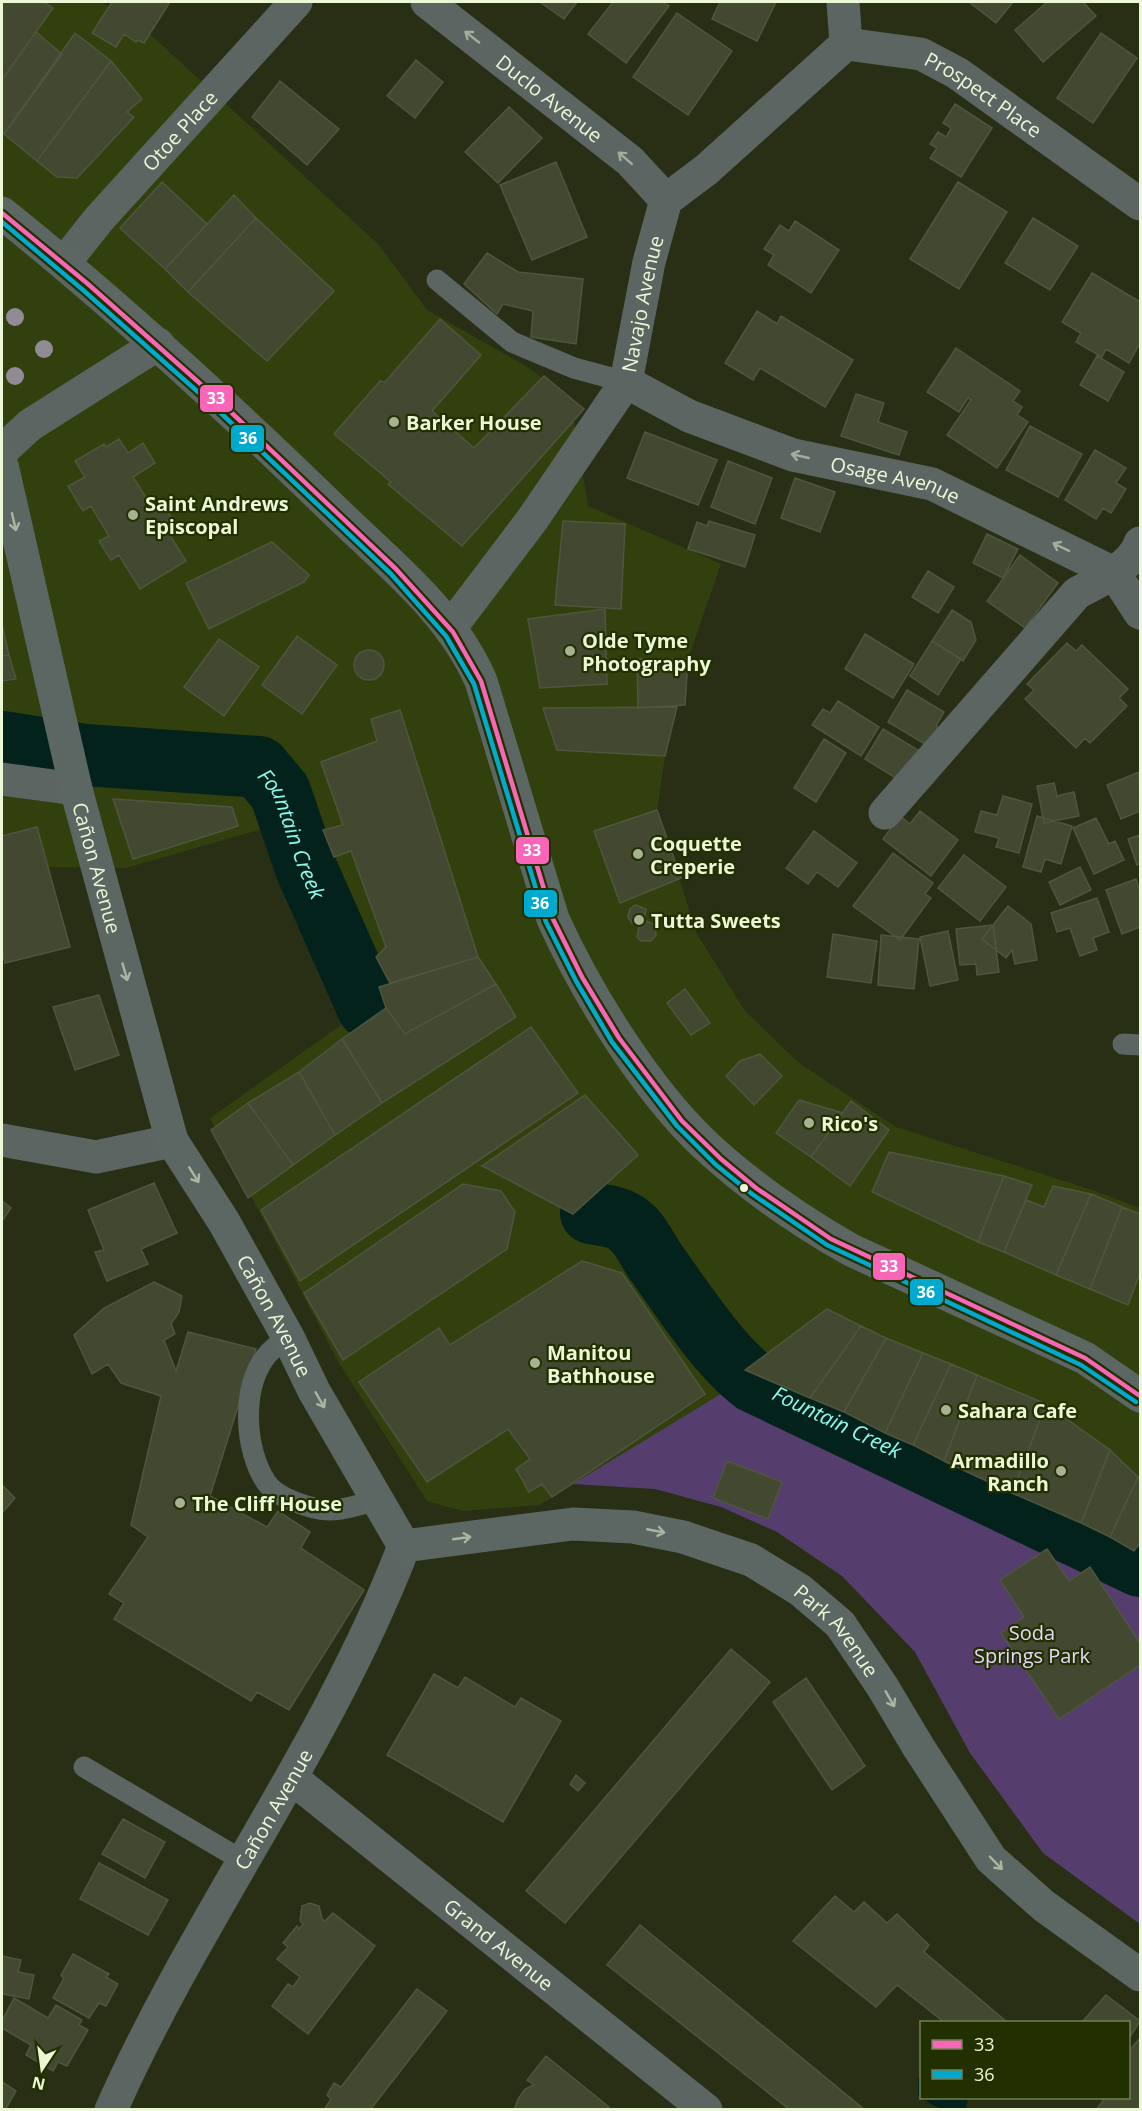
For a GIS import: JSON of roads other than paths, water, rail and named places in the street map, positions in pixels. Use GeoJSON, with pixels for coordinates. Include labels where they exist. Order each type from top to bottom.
{"type":"FeatureCollection","features":[{"type":"Feature","properties":{"kind":"street","name":"Otoe Place"},"geometry":{"type":"LineString","coordinates":[[64,263],[99,219],[296,2]]}},
{"type":"Feature","properties":{"kind":"street","name":"Duclo Avenue"},"geometry":{"type":"LineString","coordinates":[[428,2],[630,161],[666,200]]}},
{"type":"Feature","properties":{"kind":"street"},"geometry":{"type":"LineString","coordinates":[[666,200],[706,170],[846,44],[843,2]]}},
{"type":"Feature","properties":{"kind":"street","name":"Prospect Place"},"geometry":{"type":"LineString","coordinates":[[846,44],[921,54],[957,73],[1140,204]]}},
{"type":"Feature","properties":{"kind":"street","name":"Navajo Avenue"},"geometry":{"type":"LineString","coordinates":[[452,627],[532,520],[626,382],[649,262],[666,200]]}},
{"type":"Feature","properties":{"kind":"street"},"geometry":{"type":"LineString","coordinates":[[2,213],[64,263],[221,400],[411,583],[452,627],[469,653],[481,681],[553,919],[569,954],[584,984],[640,1066],[703,1143],[745,1180],[818,1231],[851,1250],[1085,1358],[1140,1396]]}},
{"type":"Feature","properties":{"kind":"street"},"geometry":{"type":"LineString","coordinates":[[2,451],[30,425],[158,344]]}},
{"type":"Feature","properties":{"kind":"street","name":"Osage Avenue"},"geometry":{"type":"LineString","coordinates":[[626,382],[688,416],[793,455],[932,484],[1114,573]]}},
{"type":"Feature","properties":{"kind":"street","name":"Cañon Avenue"},"geometry":{"type":"LineString","coordinates":[[2,465],[74,781],[172,1141],[224,1222],[288,1336],[314,1391],[404,1546],[384,1600],[293,1779],[140,2045],[111,2109]]}},
{"type":"Feature","properties":{"kind":"street"},"geometry":{"type":"LineString","coordinates":[[885,813],[1077,593],[1114,573],[1138,549],[1140,543]]}},
{"type":"Feature","properties":{"kind":"street"},"geometry":{"type":"LineString","coordinates":[[1114,573],[1140,613]]}},
{"type":"Feature","properties":{"kind":"street"},"geometry":{"type":"LineString","coordinates":[[2,779],[74,781]]}},
{"type":"Feature","properties":{"kind":"street"},"geometry":{"type":"LineString","coordinates":[[2,1140],[96,1156],[172,1141]]}},
{"type":"Feature","properties":{"kind":"street","name":"Park Avenue"},"geometry":{"type":"LineString","coordinates":[[404,1546],[573,1524],[633,1527],[694,1540],[750,1560],[800,1590],[840,1624],[882,1686],[991,1859],[1044,1906],[1140,1975]]}},
{"type":"Feature","properties":{"kind":"street","name":"Grand Avenue"},"geometry":{"type":"LineString","coordinates":[[293,1779],[706,2109]]}},
{"type":"Feature","properties":{"kind":"lane"},"geometry":{"type":"LineString","coordinates":[[437,280],[512,342],[574,368],[626,382]]}},
{"type":"Feature","properties":{"kind":"lane"},"geometry":{"type":"LineString","coordinates":[[288,1336],[266,1357],[249,1396],[249,1440],[267,1483],[290,1500],[316,1509],[345,1508],[377,1500]]}},
{"type":"Feature","properties":{"kind":"lane"},"geometry":{"type":"LineString","coordinates":[[84,1767],[245,1862]]}},
{"type":"Feature","properties":{"kind":"water"},"geometry":{"type":"Polygon","coordinates":[[[920,2078],[920,2096],[918,2095],[918,2079],[920,2078]]]}},
{"type":"Feature","properties":{"kind":"water"},"geometry":{"type":"Polygon","coordinates":[[[924,2099],[968,2099],[966,2109],[940,2108],[924,2099]]]}},
{"type":"Feature","properties":{"kind":"waterway","name":"Fountain Creek"},"geometry":{"type":"LineString","coordinates":[[2,742],[85,755],[259,767],[280,792],[306,868],[368,1008]]}},
{"type":"Feature","properties":{"kind":"waterway","name":"Fountain Creek"},"geometry":{"type":"LineString","coordinates":[[591,1213],[619,1219],[634,1229],[702,1327],[728,1358],[754,1382],[1140,1566]]}},
{"type":"Feature","properties":{"kind":"place","name":"Barker House"},"geometry":{"type":"Point","coordinates":[394,422]}},
{"type":"Feature","properties":{"kind":"place","name":"Saint Andrews Episcopal"},"geometry":{"type":"Point","coordinates":[133,515]}},
{"type":"Feature","properties":{"kind":"place","name":"Olde Tyme Photography"},"geometry":{"type":"Point","coordinates":[570,651]}},
{"type":"Feature","properties":{"kind":"place","name":"Coquette Creperie"},"geometry":{"type":"Point","coordinates":[638,854]}},
{"type":"Feature","properties":{"kind":"place","name":"Tutta Sweets"},"geometry":{"type":"Point","coordinates":[639,920]}},
{"type":"Feature","properties":{"kind":"place","name":"Rico's"},"geometry":{"type":"Point","coordinates":[809,1123]}},
{"type":"Feature","properties":{"kind":"place","name":"Manitou Bathhouse"},"geometry":{"type":"Point","coordinates":[535,1363]}},
{"type":"Feature","properties":{"kind":"place","name":"Sahara Cafe"},"geometry":{"type":"Point","coordinates":[946,1410]}},
{"type":"Feature","properties":{"kind":"place","name":"Armadillo Ranch"},"geometry":{"type":"Point","coordinates":[1061,1471]}},
{"type":"Feature","properties":{"kind":"place","name":"The Cliff House"},"geometry":{"type":"Point","coordinates":[180,1503]}},
{"type":"Feature","properties":{"kind":"park label","name":"Soda Springs Park"},"geometry":{"type":"Point","coordinates":[1032,1644]}}]}
